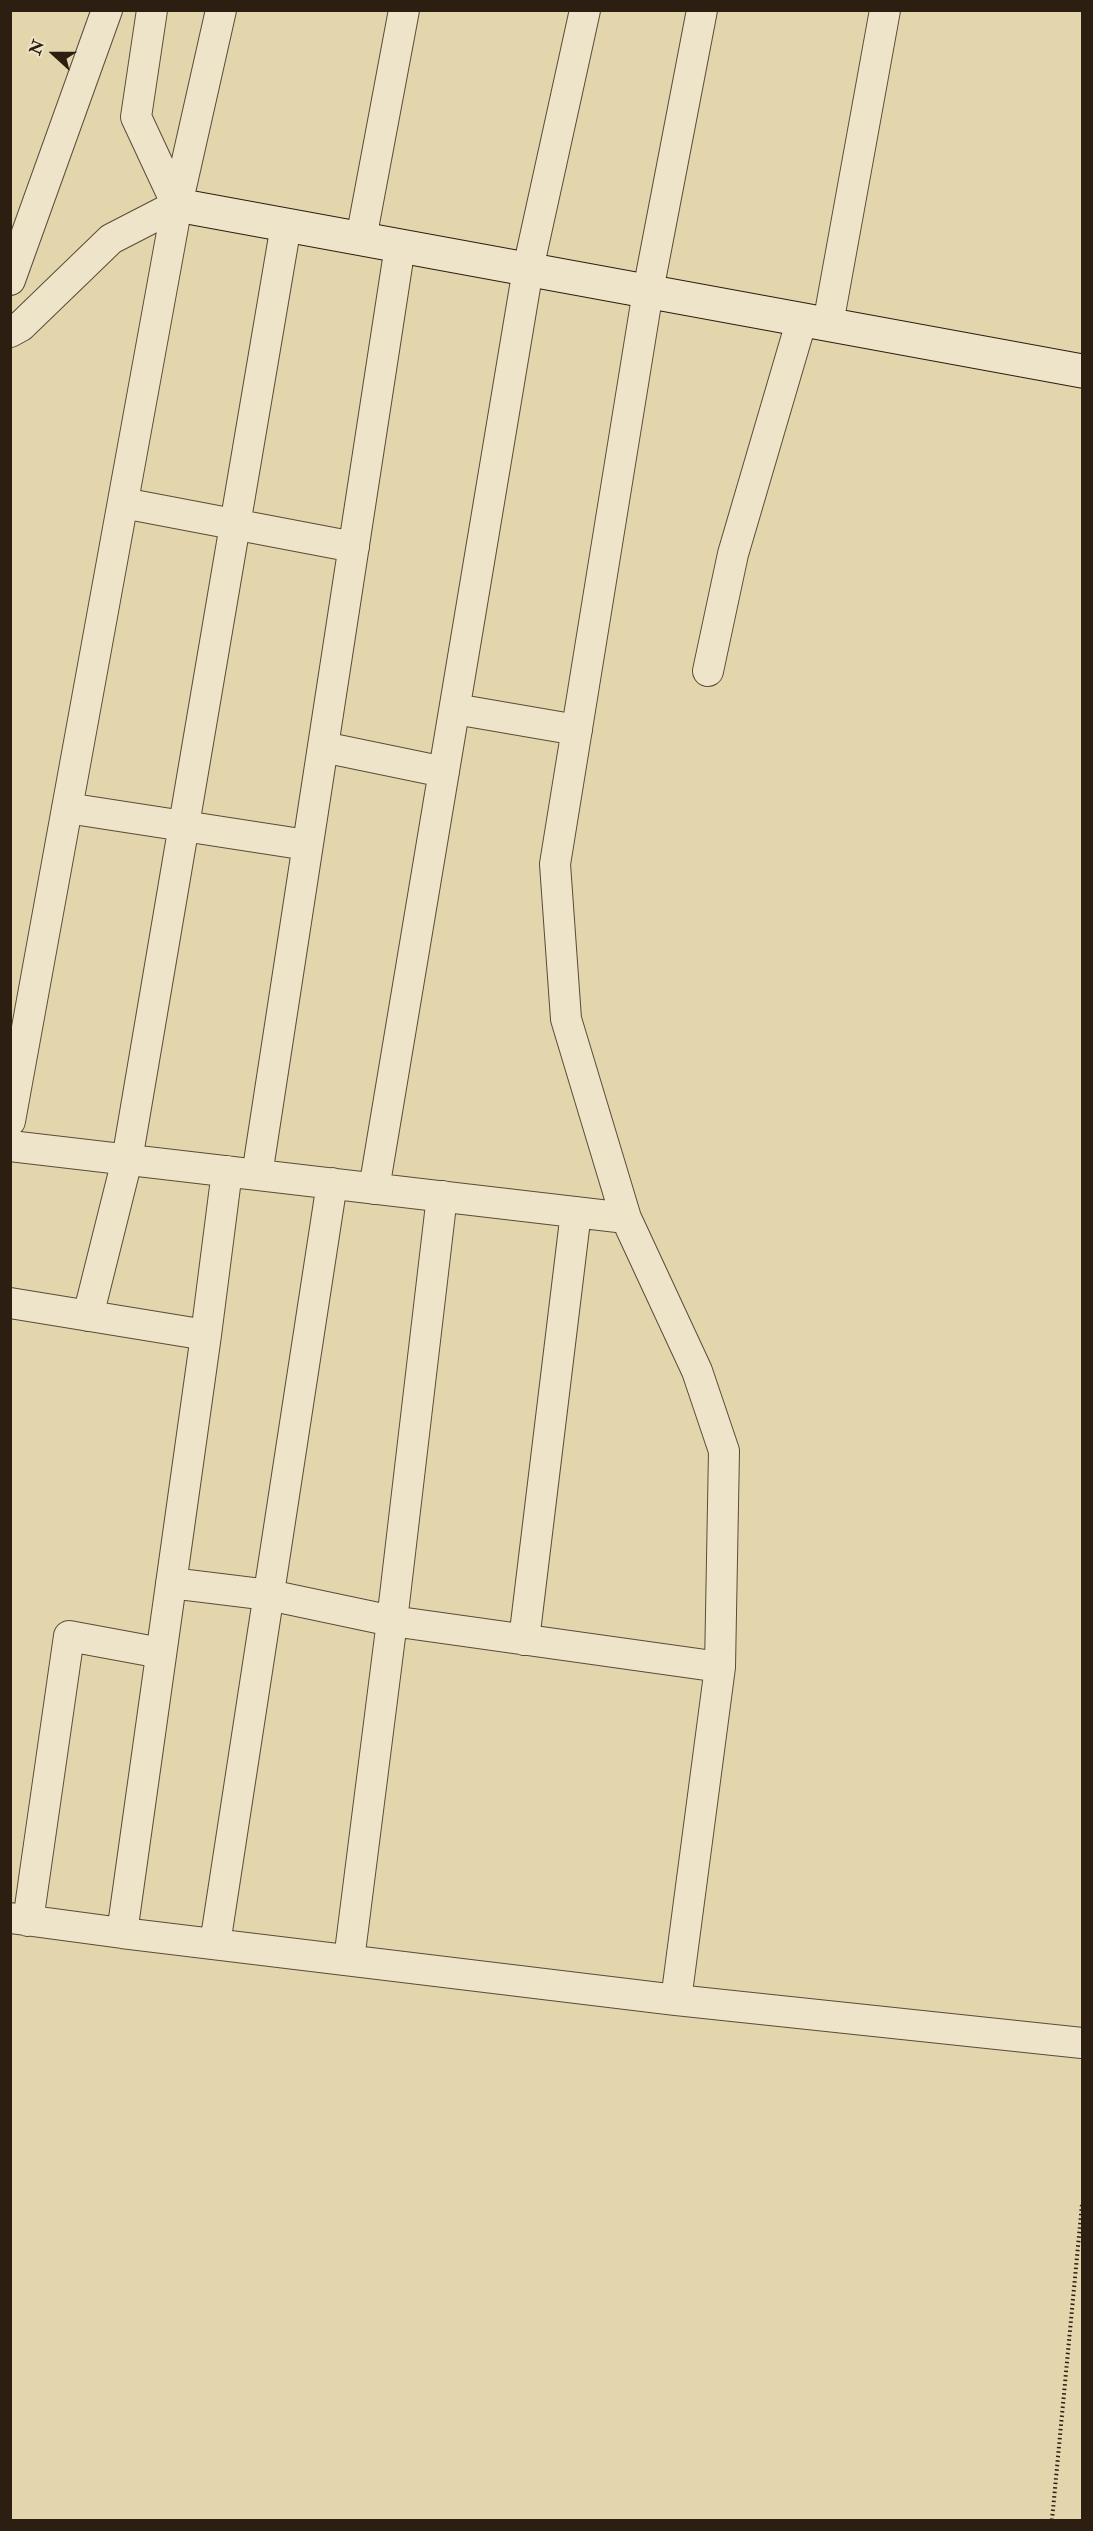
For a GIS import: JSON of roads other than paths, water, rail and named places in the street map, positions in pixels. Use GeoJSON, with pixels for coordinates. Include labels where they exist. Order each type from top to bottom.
{"type":"FeatureCollection","features":[{"type":"Feature","properties":{"kind":"street"},"geometry":{"type":"LineString","coordinates":[[10,280],[107,10]]}},
{"type":"Feature","properties":{"kind":"street"},"geometry":{"type":"LineString","coordinates":[[152,10],[136,117],[177,205]]}},
{"type":"Feature","properties":{"kind":"street"},"geometry":{"type":"LineString","coordinates":[[10,1121],[177,205],[221,10]]}},
{"type":"Feature","properties":{"kind":"street"},"geometry":{"type":"LineString","coordinates":[[361,239],[404,10]]}},
{"type":"Feature","properties":{"kind":"street"},"geometry":{"type":"LineString","coordinates":[[374,1189],[528,270],[585,10]]}},
{"type":"Feature","properties":{"kind":"street"},"geometry":{"type":"LineString","coordinates":[[676,2000],[720,1667],[724,1451],[697,1371],[626,1218],[566,1019],[555,864],[648,291],[702,10]]}},
{"type":"Feature","properties":{"kind":"street"},"geometry":{"type":"LineString","coordinates":[[708,671],[733,554],[815,322],[885,10]]}},
{"type":"Feature","properties":{"kind":"street"},"geometry":{"type":"LineString","coordinates":[[10,332],[21,327],[111,239],[177,205],[1083,371]]}},
{"type":"Feature","properties":{"kind":"street"},"geometry":{"type":"LineString","coordinates":[[88,1316],[127,1160],[286,225]]}},
{"type":"Feature","properties":{"kind":"street"},"geometry":{"type":"LineString","coordinates":[[257,1175],[400,246]]}},
{"type":"Feature","properties":{"kind":"street"},"geometry":{"type":"LineString","coordinates":[[123,503],[354,547]]}},
{"type":"Feature","properties":{"kind":"street"},"geometry":{"type":"LineString","coordinates":[[454,709],[577,730]]}},
{"type":"Feature","properties":{"kind":"street"},"geometry":{"type":"LineString","coordinates":[[323,747],[444,772]]}},
{"type":"Feature","properties":{"kind":"street"},"geometry":{"type":"LineString","coordinates":[[67,808],[307,845]]}},
{"type":"Feature","properties":{"kind":"street"},"geometry":{"type":"LineString","coordinates":[[10,1146],[626,1218]]}},
{"type":"Feature","properties":{"kind":"street"},"geometry":{"type":"LineString","coordinates":[[122,1933],[227,1171]]}},
{"type":"Feature","properties":{"kind":"street"},"geometry":{"type":"LineString","coordinates":[[215,1944],[332,1183]]}},
{"type":"Feature","properties":{"kind":"street"},"geometry":{"type":"LineString","coordinates":[[349,1960],[442,1196]]}},
{"type":"Feature","properties":{"kind":"street"},"geometry":{"type":"LineString","coordinates":[[524,1640],[576,1212]]}},
{"type":"Feature","properties":{"kind":"street"},"geometry":{"type":"LineString","coordinates":[[10,1303],[206,1335]]}},
{"type":"Feature","properties":{"kind":"street"},"geometry":{"type":"LineString","coordinates":[[171,1583],[269,1595],[392,1621],[720,1667]]}},
{"type":"Feature","properties":{"kind":"street"},"geometry":{"type":"LineString","coordinates":[[161,1653],[69,1636],[19,1919],[676,2000],[1083,2043]]}}]}
